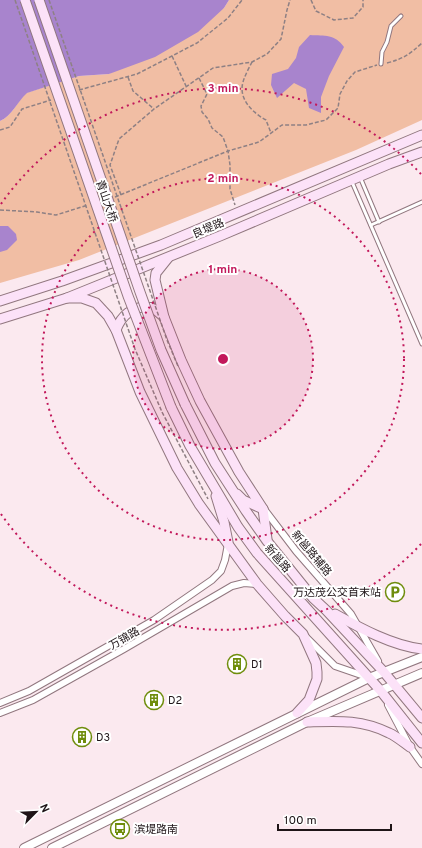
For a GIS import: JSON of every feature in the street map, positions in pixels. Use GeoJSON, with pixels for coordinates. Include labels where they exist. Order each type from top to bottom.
{"type":"FeatureCollection","features":[{"type":"Feature","properties":{"kind":"main road","name":"青山大桥"},"geometry":{"type":"LineString","coordinates":[[25,0],[128,296],[171,408]]}},
{"type":"Feature","properties":{"kind":"main road","name":"青山大桥"},"geometry":{"type":"LineString","coordinates":[[39,0],[140,292],[161,350],[185,404]]}},
{"type":"Feature","properties":{"kind":"main road","name":"良堤路"},"geometry":{"type":"LineString","coordinates":[[0,301],[62,282],[161,245],[422,135]]}},
{"type":"Feature","properties":{"kind":"main road","name":"良堤路"},"geometry":{"type":"LineString","coordinates":[[0,319],[67,298],[220,236],[389,164],[422,152]]}},
{"type":"Feature","properties":{"kind":"main road"},"geometry":{"type":"LineString","coordinates":[[213,223],[220,236]]}},
{"type":"Feature","properties":{"kind":"main road"},"geometry":{"type":"LineString","coordinates":[[169,257],[156,274],[155,280],[164,317],[181,360],[200,401],[239,472],[263,509],[267,541]]}},
{"type":"Feature","properties":{"kind":"main road"},"geometry":{"type":"LineString","coordinates":[[67,298],[82,298],[96,303],[108,316],[116,330],[140,392],[177,468],[199,504],[257,584],[284,616],[303,634],[316,663],[317,679],[310,700],[297,713]]}},
{"type":"Feature","properties":{"kind":"main road"},"geometry":{"type":"LineString","coordinates":[[116,330],[119,321],[125,314],[136,309],[148,307],[164,317]]}},
{"type":"Feature","properties":{"kind":"main road","name":"新邕路"},"geometry":{"type":"LineString","coordinates":[[185,404],[215,464],[267,541],[313,598],[395,684],[422,718]]}},
{"type":"Feature","properties":{"kind":"main road","name":"新邕路"},"geometry":{"type":"LineString","coordinates":[[171,408],[190,446],[212,484],[256,553],[380,690],[422,743]]}},
{"type":"Feature","properties":{"kind":"main road"},"geometry":{"type":"LineString","coordinates":[[212,484],[224,522],[228,544]]}},
{"type":"Feature","properties":{"kind":"main road"},"geometry":{"type":"LineString","coordinates":[[233,490],[243,500],[263,509]]}},
{"type":"Feature","properties":{"kind":"main road"},"geometry":{"type":"LineString","coordinates":[[326,610],[359,628],[403,646],[422,649]]}},
{"type":"Feature","properties":{"kind":"main road"},"geometry":{"type":"LineString","coordinates":[[307,722],[337,720],[366,724],[390,733],[410,747]]}},
{"type":"Feature","properties":{"kind":"street","name":"新邕路辅路"},"geometry":{"type":"LineString","coordinates":[[263,509],[296,551],[351,614],[383,671]]}},
{"type":"Feature","properties":{"kind":"street","name":"万锦路"},"geometry":{"type":"LineString","coordinates":[[0,703],[29,691],[154,620],[212,580],[221,571],[228,544]]}},
{"type":"Feature","properties":{"kind":"street","name":"万锦路"},"geometry":{"type":"LineString","coordinates":[[0,713],[33,700],[232,586],[244,583],[257,584]]}},
{"type":"Feature","properties":{"kind":"street"},"geometry":{"type":"LineString","coordinates":[[303,634],[335,666],[369,678]]}},
{"type":"Feature","properties":{"kind":"street"},"geometry":{"type":"LineString","coordinates":[[24,848],[383,671],[422,657]]}},
{"type":"Feature","properties":{"kind":"street"},"geometry":{"type":"LineString","coordinates":[[52,848],[307,722],[422,673]]}},
{"type":"Feature","properties":{"kind":"street"},"geometry":{"type":"LineString","coordinates":[[380,690],[410,747],[422,764]]}},
{"type":"Feature","properties":{"kind":"lane"},"geometry":{"type":"LineString","coordinates":[[381,64],[382,52],[391,26],[401,16]]}},
{"type":"Feature","properties":{"kind":"lane"},"geometry":{"type":"LineString","coordinates":[[356,179],[378,222]]}},
{"type":"Feature","properties":{"kind":"lane"},"geometry":{"type":"LineString","coordinates":[[356,179],[371,225],[422,344]]}},
{"type":"Feature","properties":{"kind":"lane"},"geometry":{"type":"LineString","coordinates":[[371,225],[422,202]]}},
{"type":"Feature","properties":{"kind":"path"},"geometry":{"type":"LineString","coordinates":[[15,0],[136,349],[162,412],[208,500]]}},
{"type":"Feature","properties":{"kind":"path"},"geometry":{"type":"LineString","coordinates":[[49,0],[167,340],[179,368]]}},
{"type":"Feature","properties":{"kind":"path"},"geometry":{"type":"LineString","coordinates":[[80,90],[137,74],[197,43],[228,18],[242,0]]}},
{"type":"Feature","properties":{"kind":"path"},"geometry":{"type":"LineString","coordinates":[[121,195],[110,165],[119,139],[154,109],[213,68],[252,62],[267,54],[281,39],[290,0]]}},
{"type":"Feature","properties":{"kind":"path"},"geometry":{"type":"LineString","coordinates":[[311,0],[316,11],[334,20],[353,18],[363,7],[363,0]]}},
{"type":"Feature","properties":{"kind":"path"},"geometry":{"type":"LineString","coordinates":[[114,197],[228,151],[259,142],[282,125],[306,125],[326,120],[338,108],[347,81],[355,72],[400,60],[414,51],[422,43]]}},
{"type":"Feature","properties":{"kind":"path"},"geometry":{"type":"LineString","coordinates":[[172,56],[186,86]]}},
{"type":"Feature","properties":{"kind":"path"},"geometry":{"type":"LineString","coordinates":[[252,62],[242,84],[244,100],[256,115],[266,120],[271,133]]}},
{"type":"Feature","properties":{"kind":"path"},"geometry":{"type":"LineString","coordinates":[[128,76],[133,91],[154,109]]}},
{"type":"Feature","properties":{"kind":"path"},"geometry":{"type":"LineString","coordinates":[[198,78],[207,94],[201,106],[202,112],[208,119],[212,128],[223,137],[228,151],[230,165],[230,189],[234,204]]}},
{"type":"Feature","properties":{"kind":"path"},"geometry":{"type":"LineString","coordinates":[[0,130],[10,127],[22,110],[51,100]]}},
{"type":"Feature","properties":{"kind":"path"},"geometry":{"type":"LineString","coordinates":[[0,210],[37,212],[56,215],[94,204]]}},
{"type":"Feature","properties":{"kind":"shaded area"},"geometry":{"type":"Polygon","coordinates":[[[0,0],[229,0],[224,8],[198,32],[155,57],[109,74],[79,76],[27,93],[8,116],[0,121],[0,0]]]}},
{"type":"Feature","properties":{"kind":"shaded area"},"geometry":{"type":"Polygon","coordinates":[[[229,0],[422,0],[422,120],[356,150],[79,260],[0,283],[0,121],[8,116],[26,93],[79,76],[109,74],[224,8],[229,0]]]}},
{"type":"Feature","properties":{"kind":"shaded area"},"geometry":{"type":"Polygon","coordinates":[[[310,35],[329,36],[337,40],[344,47],[329,76],[321,97],[321,113],[309,108],[306,89],[294,83],[277,98],[271,85],[272,74],[288,69],[296,58],[299,47],[310,35]]]}},
{"type":"Feature","properties":{"kind":"shaded area"},"geometry":{"type":"Polygon","coordinates":[[[0,226],[8,226],[16,234],[17,240],[7,250],[0,252],[0,226]]]}},
{"type":"Feature","properties":{"kind":"place","name":"万达茂公交首末站"},"geometry":{"type":"Point","coordinates":[395,592]}},
{"type":"Feature","properties":{"kind":"place","name":"D1"},"geometry":{"type":"Point","coordinates":[237,664]}},
{"type":"Feature","properties":{"kind":"place","name":"D2"},"geometry":{"type":"Point","coordinates":[154,700]}},
{"type":"Feature","properties":{"kind":"place","name":"D3"},"geometry":{"type":"Point","coordinates":[82,737]}},
{"type":"Feature","properties":{"kind":"place","name":"滨堤路南"},"geometry":{"type":"Point","coordinates":[120,829]}}]}
